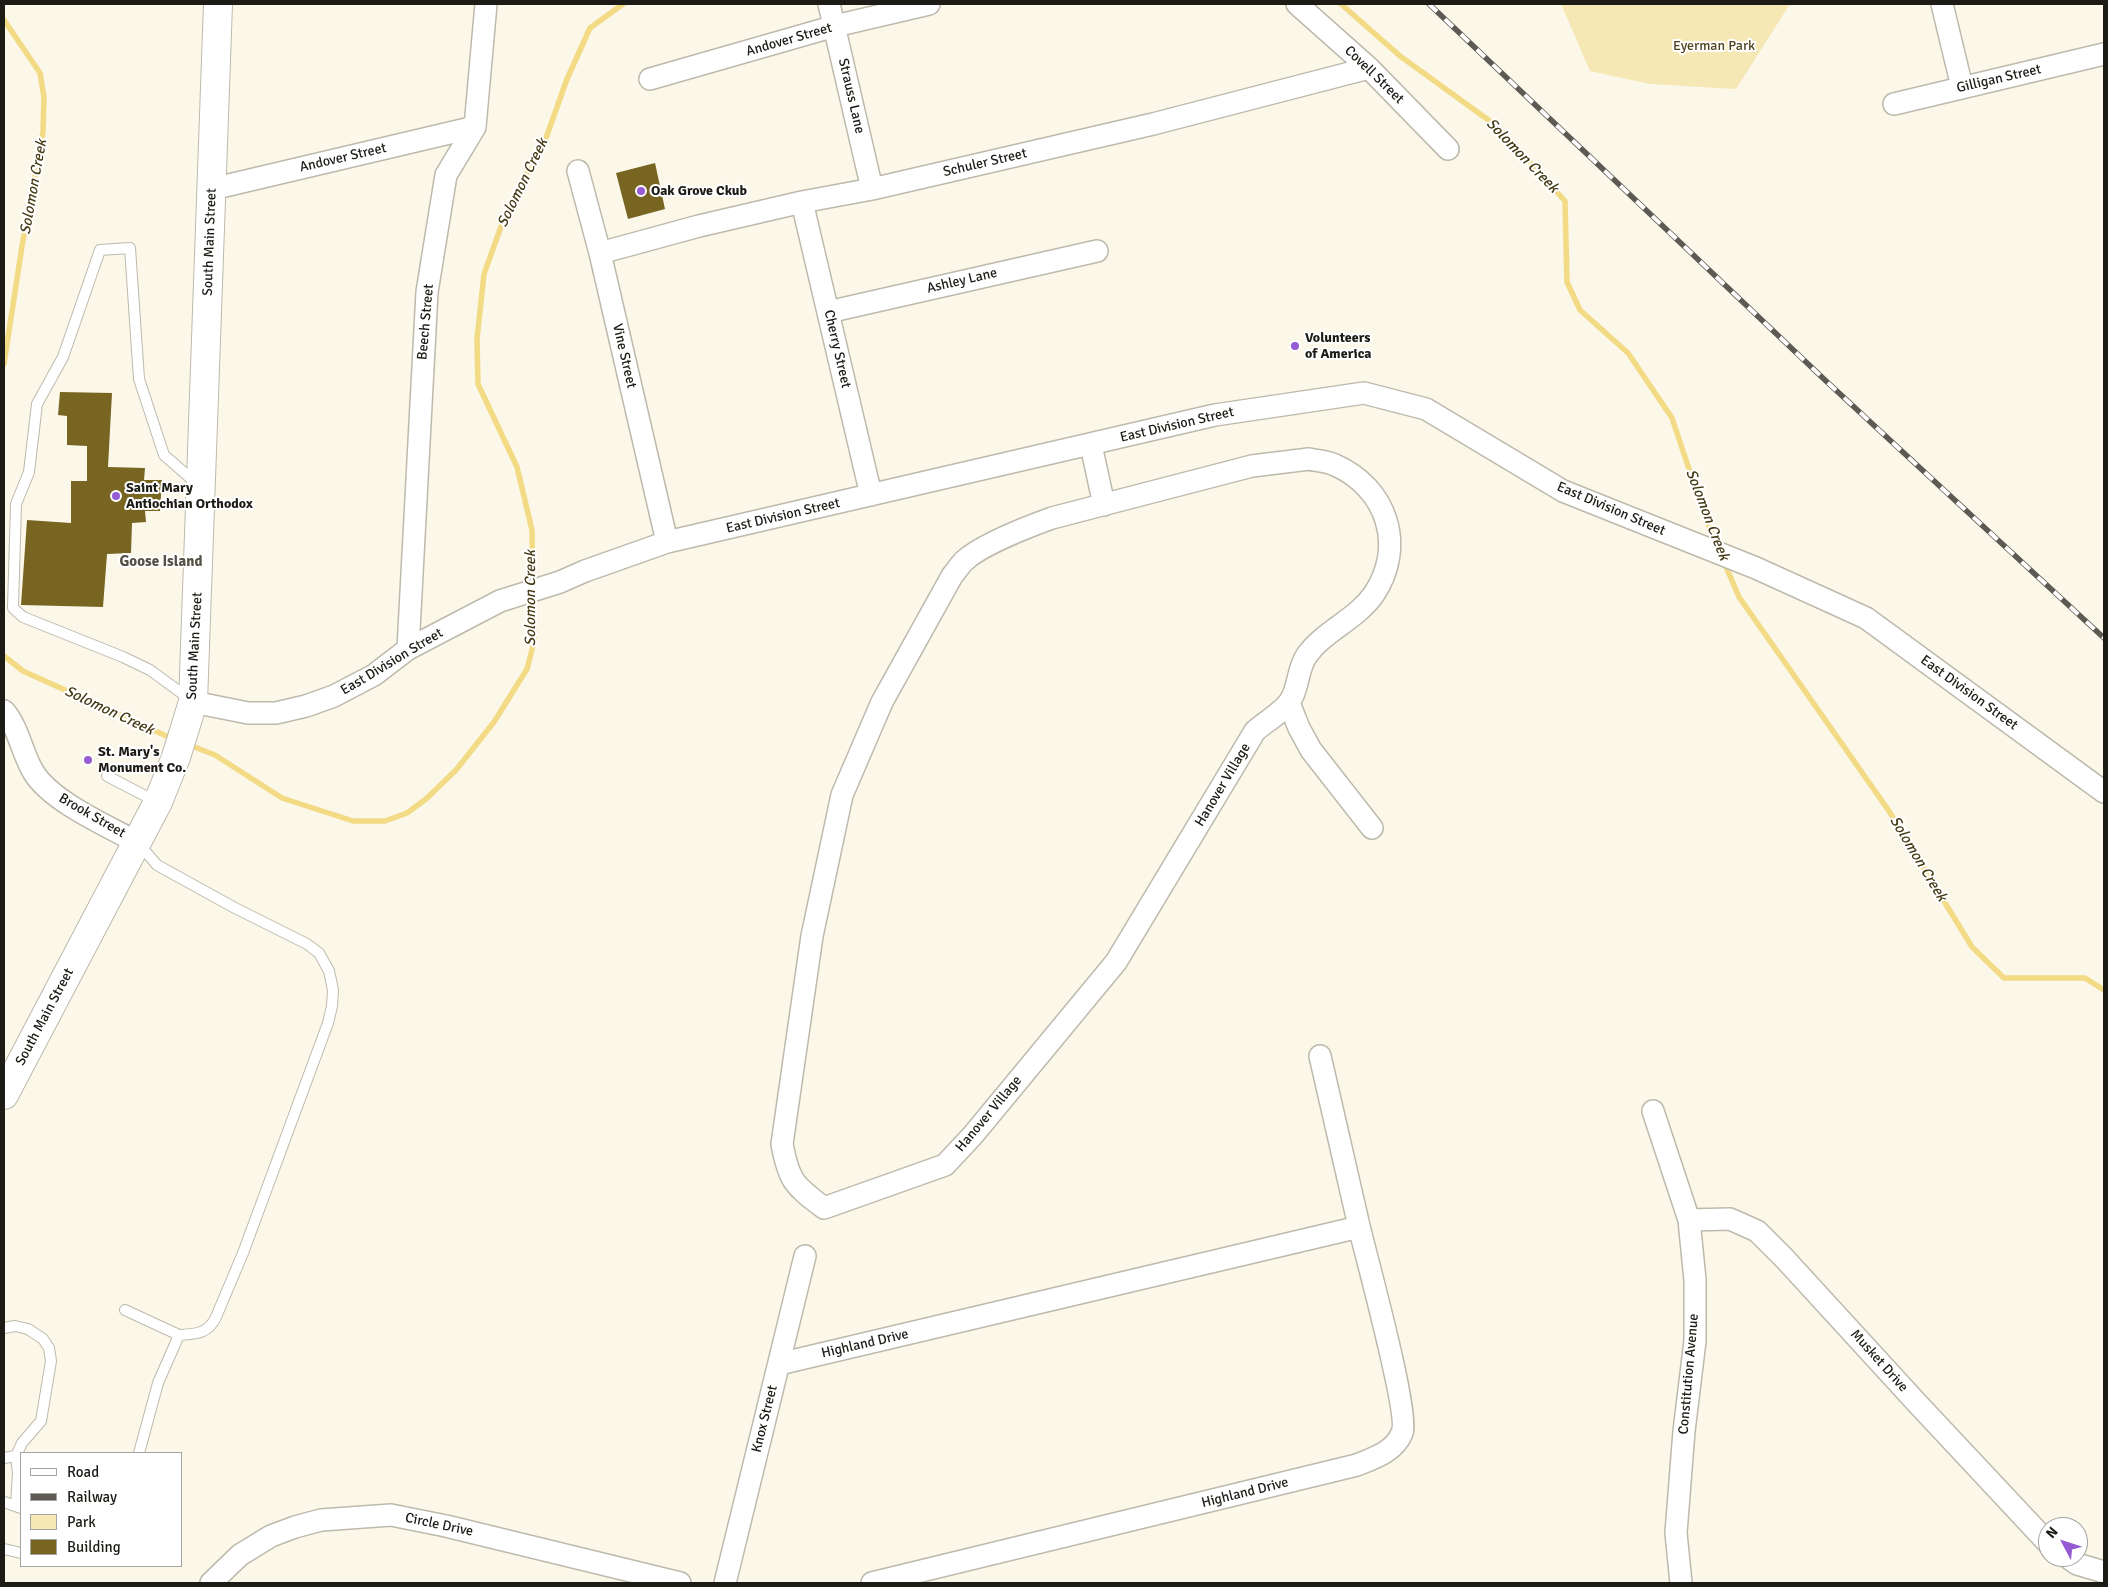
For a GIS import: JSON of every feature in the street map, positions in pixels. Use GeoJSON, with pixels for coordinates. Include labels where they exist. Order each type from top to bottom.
{"type":"FeatureCollection","features":[{"type":"Feature","properties":{"kind":"main road","name":"South Main Street"},"geometry":{"type":"LineString","coordinates":[[4,1095],[158,802],[176,757],[194,702],[218,4]]}},
{"type":"Feature","properties":{"kind":"street","name":"Beech Street"},"geometry":{"type":"LineString","coordinates":[[408,649],[427,292],[446,175],[475,127],[486,4]]}},
{"type":"Feature","properties":{"kind":"street","name":"Strauss Lane"},"geometry":{"type":"LineString","coordinates":[[829,4],[872,189]]}},
{"type":"Feature","properties":{"kind":"street","name":"Andover Street"},"geometry":{"type":"LineString","coordinates":[[650,79],[835,26],[929,4]]}},
{"type":"Feature","properties":{"kind":"street","name":"Covell Street"},"geometry":{"type":"LineString","coordinates":[[1297,4],[1370,68],[1448,150]]}},
{"type":"Feature","properties":{"kind":"street"},"geometry":{"type":"LineString","coordinates":[[1942,4],[1962,87]]}},
{"type":"Feature","properties":{"kind":"street","name":"Gilligan Street"},"geometry":{"type":"LineString","coordinates":[[1894,104],[2104,54]]}},
{"type":"Feature","properties":{"kind":"street","name":"Schuler Street"},"geometry":{"type":"LineString","coordinates":[[600,253],[700,226],[802,202],[872,189],[1152,124],[1370,68]]}},
{"type":"Feature","properties":{"kind":"street","name":"Andover Street"},"geometry":{"type":"LineString","coordinates":[[212,189],[475,127]]}},
{"type":"Feature","properties":{"kind":"street","name":"Vine Street"},"geometry":{"type":"LineString","coordinates":[[578,171],[600,253],[666,542]]}},
{"type":"Feature","properties":{"kind":"street","name":"Cherry Street"},"geometry":{"type":"LineString","coordinates":[[802,202],[870,495]]}},
{"type":"Feature","properties":{"kind":"street","name":"Ashley Lane"},"geometry":{"type":"LineString","coordinates":[[828,312],[1097,251]]}},
{"type":"Feature","properties":{"kind":"street","name":"East Division Street"},"geometry":{"type":"LineString","coordinates":[[194,702],[248,713],[276,713],[306,706],[334,696],[374,675],[408,649],[500,601],[560,582],[666,542],[1215,415],[1364,392],[1426,409],[1564,491],[1756,568],[1866,618],[2104,792]]}},
{"type":"Feature","properties":{"kind":"street"},"geometry":{"type":"LineString","coordinates":[[1091,445],[1104,505]]}},
{"type":"Feature","properties":{"kind":"street","name":"Hanover Village"},"geometry":{"type":"LineString","coordinates":[[1308,459],[1333,464],[1358,478],[1375,496],[1385,517],[1391,544],[1388,568],[1374,594],[1357,613],[1322,638],[1306,657],[1289,702],[1255,731],[1116,962],[973,1135],[945,1165],[824,1208],[797,1188],[786,1166],[782,1144],[812,936],[842,795],[882,702],[938,599],[952,576],[965,560],[1024,528],[1052,518],[1252,466],[1308,459]]}},
{"type":"Feature","properties":{"kind":"street"},"geometry":{"type":"LineString","coordinates":[[1289,702],[1299,728],[1311,750],[1372,828]]}},
{"type":"Feature","properties":{"kind":"street","name":"Brook Street"},"geometry":{"type":"LineString","coordinates":[[4,711],[19,738],[34,773],[46,788],[62,800],[138,842]]}},
{"type":"Feature","properties":{"kind":"street","name":"Highland Drive"},"geometry":{"type":"LineString","coordinates":[[872,1583],[1357,1465],[1380,1456],[1394,1445],[1403,1432],[1403,1414],[1320,1056]]}},
{"type":"Feature","properties":{"kind":"street","name":"Constitution Avenue"},"geometry":{"type":"LineString","coordinates":[[1653,1111],[1689,1220],[1694,1280],[1694,1340],[1684,1431],[1676,1533],[1681,1583]]}},
{"type":"Feature","properties":{"kind":"street","name":"Musket Drive"},"geometry":{"type":"LineString","coordinates":[[1689,1220],[1730,1219],[1757,1231],[2038,1532]]}},
{"type":"Feature","properties":{"kind":"street","name":"Highland Drive"},"geometry":{"type":"LineString","coordinates":[[778,1364],[1359,1227]]}},
{"type":"Feature","properties":{"kind":"street","name":"Knox Street"},"geometry":{"type":"LineString","coordinates":[[725,1583],[805,1256]]}},
{"type":"Feature","properties":{"kind":"street","name":"Circle Drive"},"geometry":{"type":"LineString","coordinates":[[211,1583],[240,1555],[271,1536],[321,1520],[391,1515],[446,1526],[680,1583]]}},
{"type":"Feature","properties":{"kind":"street"},"geometry":{"type":"LineString","coordinates":[[2087,1567],[2104,1572]]}},
{"type":"Feature","properties":{"kind":"lane"},"geometry":{"type":"LineString","coordinates":[[194,702],[150,670],[123,657],[23,617],[13,608],[16,504],[28,472],[37,404],[63,357],[100,250],[130,248],[139,379],[164,455],[201,487]]}},
{"type":"Feature","properties":{"kind":"lane"},"geometry":{"type":"LineString","coordinates":[[107,776],[158,802]]}},
{"type":"Feature","properties":{"kind":"lane"},"geometry":{"type":"LineString","coordinates":[[125,1310],[179,1335],[203,1332],[213,1323],[243,1253],[328,1023],[333,990],[329,971],[319,953],[307,944],[235,908],[157,865],[138,842]]}},
{"type":"Feature","properties":{"kind":"lane"},"geometry":{"type":"LineString","coordinates":[[4,1328],[15,1326],[28,1329],[42,1339],[49,1348],[51,1361],[41,1421],[22,1443],[16,1456],[19,1507],[4,1502]]}},
{"type":"Feature","properties":{"kind":"lane"},"geometry":{"type":"LineString","coordinates":[[139,1452],[158,1383],[179,1335]]}},
{"type":"Feature","properties":{"kind":"lane"},"geometry":{"type":"LineString","coordinates":[[4,1458],[16,1456]]}},
{"type":"Feature","properties":{"kind":"lane"},"geometry":{"type":"LineString","coordinates":[[4,1549],[20,1553]]}},
{"type":"Feature","properties":{"kind":"green space","name":"Eyerman Park"},"geometry":{"type":"Polygon","coordinates":[[[1561,4],[1790,4],[1736,89],[1650,84],[1590,71],[1561,4]]]}},
{"type":"Feature","properties":{"kind":"building","name":"Oak Grove Ckub"},"geometry":{"type":"Polygon","coordinates":[[[655,163],[665,209],[628,219],[616,173],[655,163]]]}},
{"type":"Feature","properties":{"kind":"building","name":"Saint Mary Antiochian Orthodox"},"geometry":{"type":"Polygon","coordinates":[[[60,392],[112,393],[108,467],[145,468],[144,480],[162,480],[160,511],[145,511],[146,522],[132,523],[131,553],[107,554],[103,607],[21,605],[27,520],[71,523],[71,481],[87,481],[87,446],[67,445],[67,416],[58,415],[60,392]]]}},
{"type":"Feature","properties":{"kind":"waterway","name":"Solomon Creek"},"geometry":{"type":"LineString","coordinates":[[533,587],[532,530],[517,467],[478,384],[477,339],[484,274],[507,210],[546,138],[567,79],[590,28],[623,4]]}},
{"type":"Feature","properties":{"kind":"waterway","name":"Solomon Creek"},"geometry":{"type":"LineString","coordinates":[[1341,4],[1400,56],[1498,127],[1565,201],[1567,282],[1580,310],[1628,353],[1672,418],[1704,514],[1717,546]]}},
{"type":"Feature","properties":{"kind":"waterway","name":"Solomon Creek"},"geometry":{"type":"LineString","coordinates":[[4,20],[40,73],[44,97],[43,132],[22,246],[4,364]]}},
{"type":"Feature","properties":{"kind":"waterway","name":"Solomon Creek"},"geometry":{"type":"LineString","coordinates":[[1724,562],[1739,597],[1889,811],[1972,947],[2004,978],[2085,978],[2104,990]]}},
{"type":"Feature","properties":{"kind":"waterway","name":"Solomon Creek"},"geometry":{"type":"LineString","coordinates":[[187,744],[215,755],[282,798],[353,821],[385,821],[407,813],[426,799],[456,770],[494,722],[527,669],[534,642],[533,596]]}},
{"type":"Feature","properties":{"kind":"waterway","name":"Solomon Creek"},"geometry":{"type":"LineString","coordinates":[[4,656],[23,671],[173,739]]}},
{"type":"Feature","properties":{"kind":"railway"},"geometry":{"type":"LineString","coordinates":[[1429,4],[1826,381],[2104,638]]}},
{"type":"Feature","properties":{"kind":"place","name":"Oak Grove Ckub"},"geometry":{"type":"Point","coordinates":[641,191]}},
{"type":"Feature","properties":{"kind":"place","name":"Volunteers of America"},"geometry":{"type":"Point","coordinates":[1295,346]}},
{"type":"Feature","properties":{"kind":"place","name":"Saint Mary Antiochian Orthodox"},"geometry":{"type":"Point","coordinates":[116,496]}},
{"type":"Feature","properties":{"kind":"place","name":"St. Mary's Monument Co."},"geometry":{"type":"Point","coordinates":[88,760]}},
{"type":"Feature","properties":{"kind":"district","name":"Goose Island"},"geometry":{"type":"Point","coordinates":[161,562]}}]}
